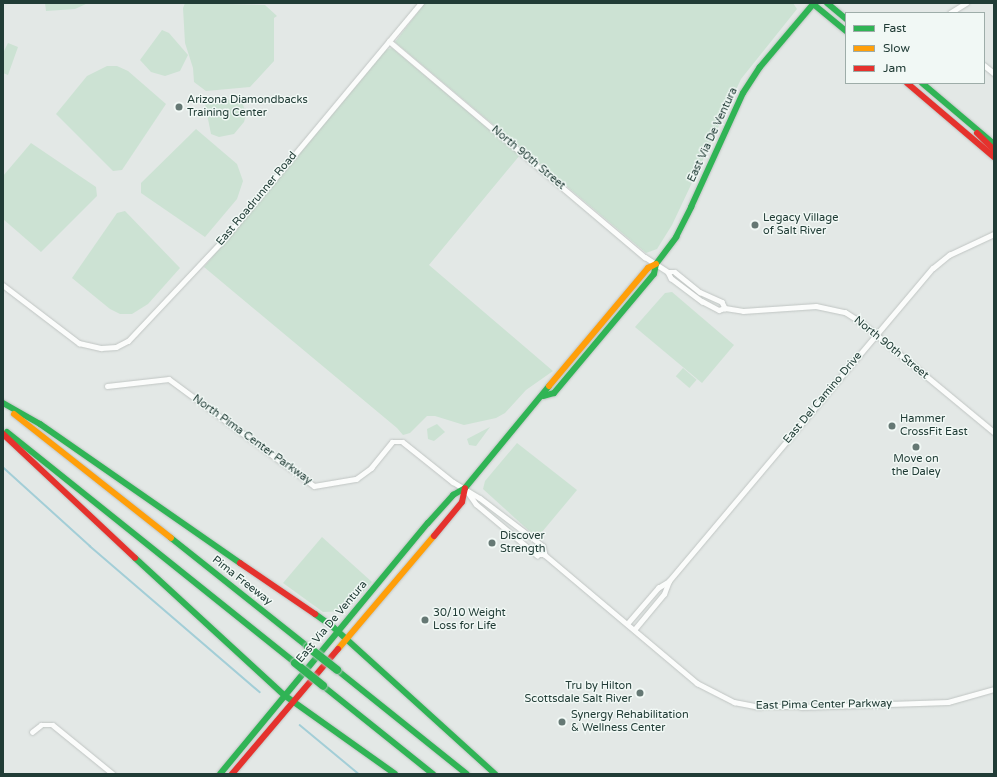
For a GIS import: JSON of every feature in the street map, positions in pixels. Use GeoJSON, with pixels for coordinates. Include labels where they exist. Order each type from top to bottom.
{"type":"FeatureCollection","features":[{"type":"Feature","properties":{"kind":"main road"},"geometry":{"type":"LineString","coordinates":[[813,3],[845,30]]}},
{"type":"Feature","properties":{"kind":"main road","name":"East Via De Ventura"},"geometry":{"type":"LineString","coordinates":[[220,774],[284,695],[453,495],[465,488],[543,396],[547,386],[603,320],[648,268],[656,264],[689,211],[746,89],[813,3]]}},
{"type":"Feature","properties":{"kind":"main road"},"geometry":{"type":"LineString","coordinates":[[827,3],[845,18]]}},
{"type":"Feature","properties":{"kind":"main road"},"geometry":{"type":"LineString","coordinates":[[908,84],[994,157]]}},
{"type":"Feature","properties":{"kind":"main road"},"geometry":{"type":"LineString","coordinates":[[923,84],[994,144]]}},
{"type":"Feature","properties":{"kind":"main road"},"geometry":{"type":"LineString","coordinates":[[970,124],[994,150]]}},
{"type":"Feature","properties":{"kind":"main road"},"geometry":{"type":"LineString","coordinates":[[3,404],[40,424],[338,631],[495,774]]}},
{"type":"Feature","properties":{"kind":"main road","name":"Pima Freeway"},"geometry":{"type":"LineString","coordinates":[[3,404],[467,774]]}},
{"type":"Feature","properties":{"kind":"main road"},"geometry":{"type":"LineString","coordinates":[[3,429],[433,774]]}},
{"type":"Feature","properties":{"kind":"main road"},"geometry":{"type":"LineString","coordinates":[[3,434],[26,458],[293,703],[396,774]]}},
{"type":"Feature","properties":{"kind":"main road","name":"East Via De Ventura"},"geometry":{"type":"LineString","coordinates":[[232,774],[462,502],[465,488]]}},
{"type":"Feature","properties":{"kind":"street","name":"East Roadrunner Road"},"geometry":{"type":"LineString","coordinates":[[3,285],[67,336],[85,345],[101,348],[122,344],[138,333],[193,270],[226,237],[421,3]]}},
{"type":"Feature","properties":{"kind":"street"},"geometry":{"type":"LineString","coordinates":[[952,12],[966,3]]}},
{"type":"Feature","properties":{"kind":"street","name":"North 90th Street"},"geometry":{"type":"LineString","coordinates":[[389,41],[656,264],[668,272],[671,278],[702,301],[719,310],[725,308],[743,312],[829,307],[855,317],[994,432]]}},
{"type":"Feature","properties":{"kind":"street"},"geometry":{"type":"LineString","coordinates":[[985,66],[994,73]]}},
{"type":"Feature","properties":{"kind":"street","name":"East Del Camino Drive"},"geometry":{"type":"LineString","coordinates":[[630,627],[658,588],[669,581],[876,335],[943,259],[994,234]]}},
{"type":"Feature","properties":{"kind":"street","name":"North 90th Street"},"geometry":{"type":"LineString","coordinates":[[668,272],[675,272],[700,292],[722,302],[725,308]]}},
{"type":"Feature","properties":{"kind":"street","name":"North Pima Center Parkway"},"geometry":{"type":"LineString","coordinates":[[107,386],[169,379],[314,486],[356,479],[364,474],[389,444],[399,440],[543,546],[545,555],[630,627]]}},
{"type":"Feature","properties":{"kind":"street","name":"North Pima Center Parkway"},"geometry":{"type":"LineString","coordinates":[[465,488],[476,504],[537,555],[545,555]]}},
{"type":"Feature","properties":{"kind":"street","name":"East Del Camino Drive"},"geometry":{"type":"LineString","coordinates":[[630,627],[664,594],[669,581]]}},
{"type":"Feature","properties":{"kind":"street","name":"East Pima Center Parkway"},"geometry":{"type":"LineString","coordinates":[[630,627],[705,689],[723,699],[748,705],[801,707],[948,702],[994,689]]}},
{"type":"Feature","properties":{"kind":"street"},"geometry":{"type":"LineString","coordinates":[[32,732],[40,725],[53,725],[113,774]]}},
{"type":"Feature","properties":{"kind":"green space"},"geometry":{"type":"Polygon","coordinates":[[[45,3],[88,3],[75,9],[46,11],[45,3]]]}},
{"type":"Feature","properties":{"kind":"green space"},"geometry":{"type":"Polygon","coordinates":[[[185,3],[265,5],[277,16],[274,18],[274,61],[250,87],[206,91],[194,82],[193,68],[185,43],[183,8],[185,3]]]}},
{"type":"Feature","properties":{"kind":"green space"},"geometry":{"type":"Polygon","coordinates":[[[425,3],[793,3],[797,9],[741,79],[672,225],[657,249],[646,253],[395,42],[425,3]]]}},
{"type":"Feature","properties":{"kind":"green space"},"geometry":{"type":"Polygon","coordinates":[[[162,30],[169,33],[188,55],[180,71],[165,76],[151,72],[140,60],[162,30]]]}},
{"type":"Feature","properties":{"kind":"green space"},"geometry":{"type":"Polygon","coordinates":[[[8,43],[18,47],[8,75],[3,73],[3,53],[8,43]]]}},
{"type":"Feature","properties":{"kind":"green space"},"geometry":{"type":"Polygon","coordinates":[[[392,48],[520,155],[429,265],[553,371],[526,390],[505,413],[496,418],[464,425],[435,416],[427,416],[410,433],[403,435],[397,428],[204,267],[385,50],[392,48]]]}},
{"type":"Feature","properties":{"kind":"green space"},"geometry":{"type":"Polygon","coordinates":[[[107,66],[117,66],[128,71],[166,104],[122,170],[113,171],[56,114],[87,76],[107,66]]]}},
{"type":"Feature","properties":{"kind":"green space"},"geometry":{"type":"Polygon","coordinates":[[[212,98],[242,101],[246,115],[244,122],[234,134],[219,137],[211,134],[205,104],[207,100],[212,98]]]}},
{"type":"Feature","properties":{"kind":"green space"},"geometry":{"type":"Polygon","coordinates":[[[196,129],[237,164],[243,181],[237,199],[205,237],[141,193],[141,183],[196,129]]]}},
{"type":"Feature","properties":{"kind":"green space"},"geometry":{"type":"Polygon","coordinates":[[[31,143],[96,187],[97,196],[41,252],[3,219],[3,176],[31,143]]]}},
{"type":"Feature","properties":{"kind":"green space"},"geometry":{"type":"Polygon","coordinates":[[[125,211],[180,268],[148,304],[132,314],[120,314],[110,309],[72,278],[117,213],[125,211]]]}},
{"type":"Feature","properties":{"kind":"green space"},"geometry":{"type":"Polygon","coordinates":[[[672,292],[734,345],[702,383],[635,327],[665,293],[672,292]]]}},
{"type":"Feature","properties":{"kind":"green space"},"geometry":{"type":"Polygon","coordinates":[[[683,368],[697,380],[689,388],[676,376],[683,368]]]}},
{"type":"Feature","properties":{"kind":"green space"},"geometry":{"type":"Polygon","coordinates":[[[437,424],[445,432],[434,441],[428,439],[427,429],[437,424]]]}},
{"type":"Feature","properties":{"kind":"green space"},"geometry":{"type":"Polygon","coordinates":[[[490,427],[476,446],[469,445],[467,439],[490,427]]]}},
{"type":"Feature","properties":{"kind":"green space"},"geometry":{"type":"Polygon","coordinates":[[[517,443],[577,490],[537,538],[483,489],[485,481],[517,443]]]}},
{"type":"Feature","properties":{"kind":"green space"},"geometry":{"type":"Polygon","coordinates":[[[322,537],[372,582],[346,611],[323,612],[283,583],[322,537]]]}},
{"type":"Feature","properties":{"kind":"waterway"},"geometry":{"type":"LineString","coordinates":[[3,467],[90,546],[260,692]]}},
{"type":"Feature","properties":{"kind":"waterway"},"geometry":{"type":"LineString","coordinates":[[300,725],[359,774]]}},
{"type":"Feature","properties":{"kind":"traffic: fast"},"geometry":{"type":"LineString","coordinates":[[812,3],[845,30]]}},
{"type":"Feature","properties":{"kind":"traffic: fast"},"geometry":{"type":"LineString","coordinates":[[543,396],[554,393],[654,274],[656,264],[676,237],[691,207],[743,93],[760,67],[814,3]]}},
{"type":"Feature","properties":{"kind":"traffic: fast"},"geometry":{"type":"LineString","coordinates":[[827,3],[845,18]]}},
{"type":"Feature","properties":{"kind":"traffic: fast"},"geometry":{"type":"LineString","coordinates":[[923,84],[994,144]]}},
{"type":"Feature","properties":{"kind":"traffic: fast"},"geometry":{"type":"LineString","coordinates":[[220,774],[428,523],[453,495],[465,488],[549,386]]}},
{"type":"Feature","properties":{"kind":"traffic: fast"},"geometry":{"type":"LineString","coordinates":[[3,403],[40,424],[240,563]]}},
{"type":"Feature","properties":{"kind":"traffic: fast"},"geometry":{"type":"LineString","coordinates":[[7,432],[295,663]]}},
{"type":"Feature","properties":{"kind":"traffic: fast"},"geometry":{"type":"LineString","coordinates":[[171,538],[308,647]]}},
{"type":"Feature","properties":{"kind":"traffic: fast"},"geometry":{"type":"LineString","coordinates":[[135,558],[284,695],[395,774]]}},
{"type":"Feature","properties":{"kind":"traffic: fast"},"geometry":{"type":"LineString","coordinates":[[315,614],[333,627],[495,774]]}},
{"type":"Feature","properties":{"kind":"traffic: fast"},"geometry":{"type":"LineString","coordinates":[[308,647],[337,670]]}},
{"type":"Feature","properties":{"kind":"traffic: fast"},"geometry":{"type":"LineString","coordinates":[[295,663],[323,686]]}},
{"type":"Feature","properties":{"kind":"traffic: fast"},"geometry":{"type":"LineString","coordinates":[[337,670],[467,774]]}},
{"type":"Feature","properties":{"kind":"traffic: fast"},"geometry":{"type":"LineString","coordinates":[[323,686],[433,774]]}},
{"type":"Feature","properties":{"kind":"traffic: slow"},"geometry":{"type":"LineString","coordinates":[[549,386],[648,268],[656,264]]}},
{"type":"Feature","properties":{"kind":"traffic: slow"},"geometry":{"type":"LineString","coordinates":[[14,414],[171,538]]}},
{"type":"Feature","properties":{"kind":"traffic: slow"},"geometry":{"type":"LineString","coordinates":[[338,649],[434,536]]}},
{"type":"Feature","properties":{"kind":"traffic: jam"},"geometry":{"type":"LineString","coordinates":[[908,84],[994,157]]}},
{"type":"Feature","properties":{"kind":"traffic: jam"},"geometry":{"type":"LineString","coordinates":[[977,133],[994,150]]}},
{"type":"Feature","properties":{"kind":"traffic: jam"},"geometry":{"type":"LineString","coordinates":[[3,434],[135,558]]}},
{"type":"Feature","properties":{"kind":"traffic: jam"},"geometry":{"type":"LineString","coordinates":[[434,536],[462,502],[465,488]]}},
{"type":"Feature","properties":{"kind":"traffic: jam"},"geometry":{"type":"LineString","coordinates":[[240,563],[315,614]]}},
{"type":"Feature","properties":{"kind":"traffic: jam"},"geometry":{"type":"LineString","coordinates":[[232,774],[338,649]]}},
{"type":"Feature","properties":{"kind":"place","name":"Arizona Diamondbacks Training Center"},"geometry":{"type":"Point","coordinates":[179,107]}},
{"type":"Feature","properties":{"kind":"place","name":"Legacy Village of Salt River"},"geometry":{"type":"Point","coordinates":[755,225]}},
{"type":"Feature","properties":{"kind":"place","name":"Hammer CrossFit East"},"geometry":{"type":"Point","coordinates":[892,426]}},
{"type":"Feature","properties":{"kind":"place","name":"Move on the Daley"},"geometry":{"type":"Point","coordinates":[916,447]}},
{"type":"Feature","properties":{"kind":"place","name":"Discover Strength"},"geometry":{"type":"Point","coordinates":[492,543]}},
{"type":"Feature","properties":{"kind":"place","name":"30/10 Weight Loss for Life"},"geometry":{"type":"Point","coordinates":[425,620]}},
{"type":"Feature","properties":{"kind":"place","name":"Tru by Hilton Scottsdale Salt River"},"geometry":{"type":"Point","coordinates":[640,693]}},
{"type":"Feature","properties":{"kind":"place","name":"Synergy Rehabilitation & Wellness Center"},"geometry":{"type":"Point","coordinates":[562,722]}}]}
